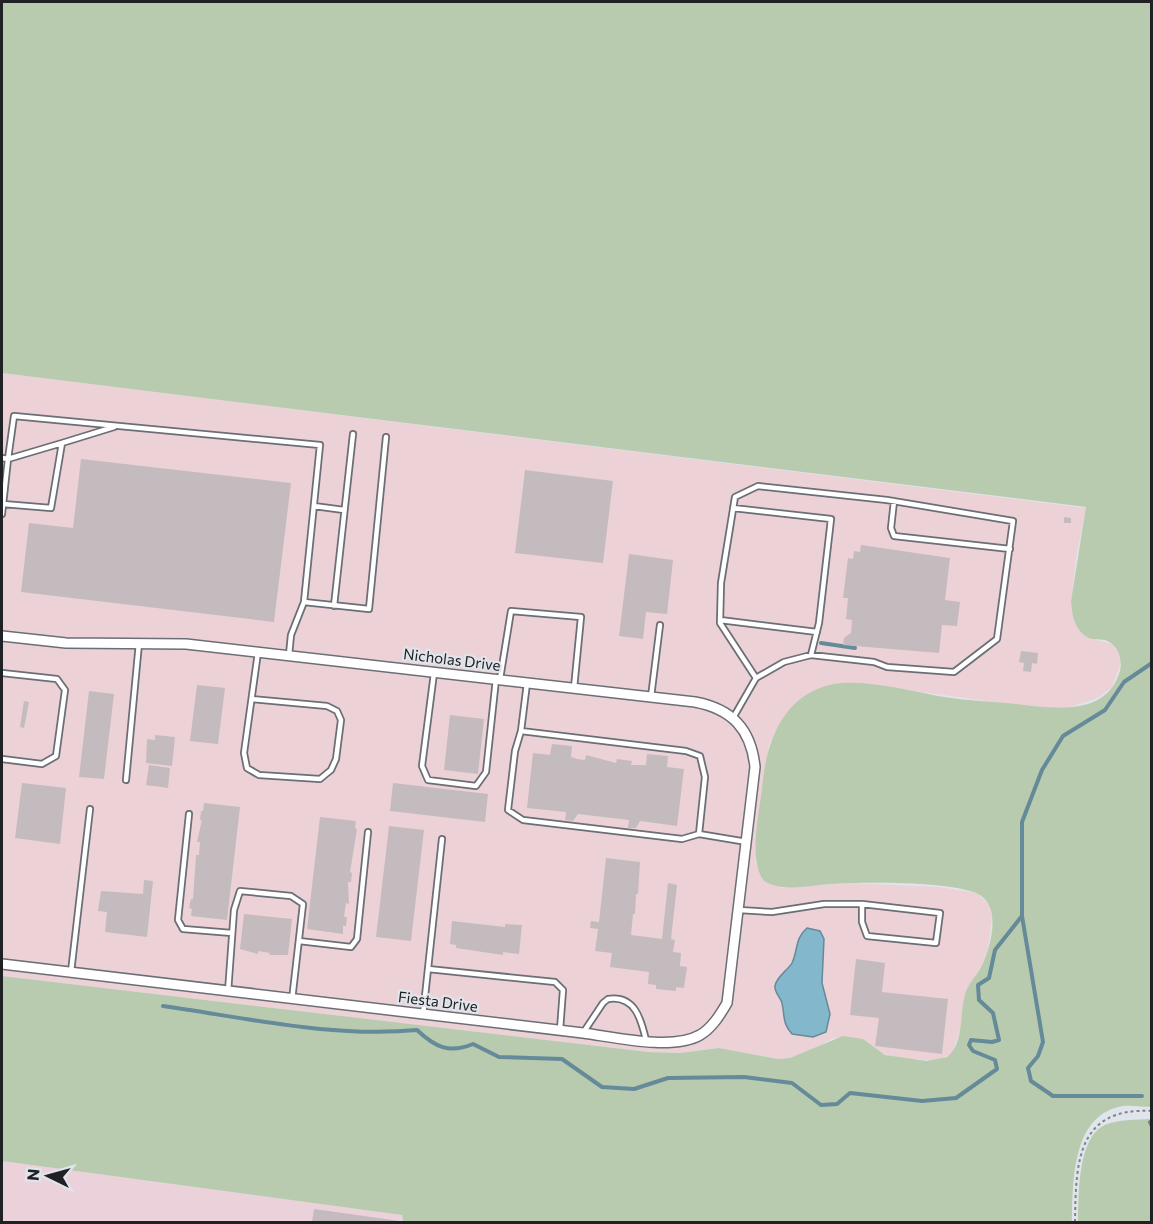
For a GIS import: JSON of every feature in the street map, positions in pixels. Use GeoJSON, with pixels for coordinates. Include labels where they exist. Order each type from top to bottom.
{"type":"FeatureCollection","features":[{"type":"Feature","properties":{"kind":"street","name":"Nicholas Drive"},"geometry":{"type":"LineString","coordinates":[[2,636],[66,643],[186,644],[711,705],[733,718],[747,734],[753,753],[754,773],[743,874]]}},
{"type":"Feature","properties":{"kind":"street","name":"Fiesta Drive"},"geometry":{"type":"LineString","coordinates":[[2,964],[292,1000],[671,1042],[700,1035],[720,1016],[727,1003],[743,874]]}},
{"type":"Feature","properties":{"kind":"lane"},"geometry":{"type":"LineString","coordinates":[[2,514],[14,416],[320,445],[304,602],[291,635],[289,655]]}},
{"type":"Feature","properties":{"kind":"lane"},"geometry":{"type":"LineString","coordinates":[[2,458],[8,459],[116,427]]}},
{"type":"Feature","properties":{"kind":"lane"},"geometry":{"type":"LineString","coordinates":[[334,606],[353,434]]}},
{"type":"Feature","properties":{"kind":"lane"},"geometry":{"type":"LineString","coordinates":[[304,602],[369,609],[386,437]]}},
{"type":"Feature","properties":{"kind":"lane"},"geometry":{"type":"LineString","coordinates":[[3,504],[51,508],[62,443]]}},
{"type":"Feature","properties":{"kind":"lane"},"geometry":{"type":"LineString","coordinates":[[733,718],[756,678],[784,662],[811,655],[874,662],[887,668],[954,672],[997,639],[1013,521],[894,501],[758,486],[735,497],[721,583],[720,620],[756,678]]}},
{"type":"Feature","properties":{"kind":"lane"},"geometry":{"type":"LineString","coordinates":[[894,501],[891,528],[894,536],[1010,549]]}},
{"type":"Feature","properties":{"kind":"lane"},"geometry":{"type":"LineString","coordinates":[[314,506],[344,510]]}},
{"type":"Feature","properties":{"kind":"lane"},"geometry":{"type":"LineString","coordinates":[[734,508],[831,519],[817,632],[811,655]]}},
{"type":"Feature","properties":{"kind":"lane"},"geometry":{"type":"LineString","coordinates":[[434,672],[422,766],[428,780],[476,786],[486,772],[498,679],[511,611],[581,617],[574,688]]}},
{"type":"Feature","properties":{"kind":"lane"},"geometry":{"type":"LineString","coordinates":[[720,620],[817,632]]}},
{"type":"Feature","properties":{"kind":"lane"},"geometry":{"type":"LineString","coordinates":[[651,697],[660,625]]}},
{"type":"Feature","properties":{"kind":"lane"},"geometry":{"type":"LineString","coordinates":[[126,780],[139,643]]}},
{"type":"Feature","properties":{"kind":"lane"},"geometry":{"type":"LineString","coordinates":[[252,699],[327,706],[337,711],[341,720],[336,759],[331,770],[321,779],[259,775],[247,768],[244,753],[258,652]]}},
{"type":"Feature","properties":{"kind":"lane"},"geometry":{"type":"LineString","coordinates":[[2,673],[57,680],[65,690],[56,756],[42,764],[2,759]]}},
{"type":"Feature","properties":{"kind":"lane"},"geometry":{"type":"LineString","coordinates":[[527,683],[508,810],[523,820],[682,838],[699,834],[747,842]]}},
{"type":"Feature","properties":{"kind":"lane"},"geometry":{"type":"LineString","coordinates":[[521,731],[686,751],[700,756],[705,777],[699,834]]}},
{"type":"Feature","properties":{"kind":"lane"},"geometry":{"type":"LineString","coordinates":[[71,972],[90,809]]}},
{"type":"Feature","properties":{"kind":"lane"},"geometry":{"type":"LineString","coordinates":[[189,814],[178,920],[183,929],[232,933]]}},
{"type":"Feature","properties":{"kind":"lane"},"geometry":{"type":"LineString","coordinates":[[299,941],[351,947],[357,939],[368,832]]}},
{"type":"Feature","properties":{"kind":"lane"},"geometry":{"type":"LineString","coordinates":[[423,1015],[442,839]]}},
{"type":"Feature","properties":{"kind":"lane"},"geometry":{"type":"LineString","coordinates":[[228,992],[234,910],[240,891],[291,896],[303,904],[292,1000]]}},
{"type":"Feature","properties":{"kind":"lane"},"geometry":{"type":"LineString","coordinates":[[739,910],[772,912],[824,904],[862,904],[940,913],[936,943],[867,936],[862,921],[862,904]]}},
{"type":"Feature","properties":{"kind":"lane"},"geometry":{"type":"LineString","coordinates":[[428,969],[555,982],[563,990],[560,1030]]}},
{"type":"Feature","properties":{"kind":"lane"},"geometry":{"type":"LineString","coordinates":[[583,1033],[608,999],[619,999],[634,1007],[640,1017],[646,1040]]}},
{"type":"Feature","properties":{"kind":"path"},"geometry":{"type":"LineString","coordinates":[[1075,1222],[1079,1159],[1093,1129],[1117,1113],[1152,1111]]}},
{"type":"Feature","properties":{"kind":"shaded area"},"geometry":{"type":"Polygon","coordinates":[[[2,373],[1086,508],[1076,559],[1071,601],[1072,612],[1093,639],[1112,644],[1118,652],[1121,663],[1112,687],[1098,698],[1061,710],[907,690],[835,684],[821,688],[796,705],[784,717],[769,744],[755,863],[782,888],[850,883],[939,887],[977,893],[989,905],[992,917],[988,949],[982,965],[968,987],[960,1030],[952,1053],[938,1061],[898,1058],[876,1051],[870,1044],[833,1038],[813,1050],[790,1058],[778,1059],[719,1048],[680,1053],[648,1052],[2,976],[2,373]]]}},
{"type":"Feature","properties":{"kind":"shaded area"},"geometry":{"type":"Polygon","coordinates":[[[2,1161],[403,1215],[402,1222],[2,1222],[2,1161]]]}},
{"type":"Feature","properties":{"kind":"green space"},"geometry":{"type":"Polygon","coordinates":[[[2,2],[1151,2],[1151,1107],[1124,1106],[1107,1111],[1094,1122],[1085,1135],[1075,1170],[1072,1222],[403,1222],[402,1215],[2,1161],[2,976],[648,1052],[680,1053],[719,1048],[778,1059],[790,1058],[843,1036],[863,1039],[885,1055],[927,1061],[947,1057],[957,1043],[967,989],[989,948],[992,927],[990,908],[978,894],[948,887],[906,883],[864,883],[780,887],[764,881],[757,861],[756,837],[764,771],[773,738],[789,709],[801,698],[816,689],[834,684],[872,684],[955,698],[1053,708],[1070,707],[1086,705],[1100,699],[1111,689],[1119,674],[1121,664],[1119,654],[1110,642],[1087,637],[1076,626],[1073,616],[1071,601],[1086,507],[2,373],[2,2]]]}},
{"type":"Feature","properties":{"kind":"green space"},"geometry":{"type":"Polygon","coordinates":[[[1151,1119],[1151,1222],[1078,1222],[1084,1154],[1096,1132],[1105,1125],[1116,1122],[1151,1119]]]}},
{"type":"Feature","properties":{"kind":"water"},"geometry":{"type":"Polygon","coordinates":[[[807,928],[820,931],[824,939],[822,983],[830,1014],[826,1032],[813,1037],[792,1034],[785,1023],[781,1001],[775,988],[778,980],[792,963],[799,940],[807,928]]]}},
{"type":"Feature","properties":{"kind":"building"},"geometry":{"type":"Polygon","coordinates":[[[81,459],[291,483],[274,622],[21,592],[29,523],[73,528],[81,459]]]}},
{"type":"Feature","properties":{"kind":"building"},"geometry":{"type":"Polygon","coordinates":[[[525,470],[613,481],[603,563],[515,553],[525,470]]]}},
{"type":"Feature","properties":{"kind":"building"},"geometry":{"type":"Polygon","coordinates":[[[1064,517],[1071,518],[1071,523],[1064,523],[1064,517]]]}},
{"type":"Feature","properties":{"kind":"building"},"geometry":{"type":"Polygon","coordinates":[[[861,545],[950,558],[945,600],[960,602],[957,626],[942,625],[939,653],[843,645],[844,638],[851,633],[852,620],[846,619],[848,598],[843,598],[848,558],[853,559],[854,551],[860,552],[861,545]]]}},
{"type":"Feature","properties":{"kind":"building"},"geometry":{"type":"Polygon","coordinates":[[[629,554],[673,560],[667,614],[646,612],[643,639],[619,636],[629,554]]]}},
{"type":"Feature","properties":{"kind":"building"},"geometry":{"type":"Polygon","coordinates":[[[1021,651],[1038,653],[1037,664],[1032,663],[1031,672],[1023,671],[1024,663],[1019,662],[1021,651]]]}},
{"type":"Feature","properties":{"kind":"building"},"geometry":{"type":"Polygon","coordinates":[[[197,685],[225,688],[218,744],[190,741],[197,685]]]}},
{"type":"Feature","properties":{"kind":"building"},"geometry":{"type":"Polygon","coordinates":[[[89,691],[114,694],[104,779],[79,777],[89,691]]]}},
{"type":"Feature","properties":{"kind":"building"},"geometry":{"type":"Polygon","coordinates":[[[24,701],[29,702],[24,728],[20,727],[24,701]]]}},
{"type":"Feature","properties":{"kind":"building"},"geometry":{"type":"Polygon","coordinates":[[[450,715],[484,719],[478,774],[444,770],[450,715]]]}},
{"type":"Feature","properties":{"kind":"building"},"geometry":{"type":"Polygon","coordinates":[[[155,735],[175,737],[172,766],[146,763],[147,739],[155,740],[155,735]]]}},
{"type":"Feature","properties":{"kind":"building"},"geometry":{"type":"Polygon","coordinates":[[[552,744],[572,746],[571,757],[577,759],[585,760],[586,755],[616,763],[617,759],[632,761],[631,765],[646,765],[647,754],[668,756],[667,767],[684,769],[677,826],[640,821],[636,828],[628,828],[629,820],[578,814],[573,821],[565,820],[566,812],[527,808],[533,753],[550,755],[552,744]]]}},
{"type":"Feature","properties":{"kind":"building"},"geometry":{"type":"Polygon","coordinates":[[[149,765],[170,768],[168,788],[146,785],[149,765]]]}},
{"type":"Feature","properties":{"kind":"building"},"geometry":{"type":"Polygon","coordinates":[[[22,783],[66,788],[60,844],[15,838],[22,783]]]}},
{"type":"Feature","properties":{"kind":"building"},"geometry":{"type":"Polygon","coordinates":[[[393,783],[488,794],[485,822],[390,811],[393,783]]]}},
{"type":"Feature","properties":{"kind":"building"},"geometry":{"type":"Polygon","coordinates":[[[204,803],[240,807],[227,920],[191,916],[192,909],[189,908],[191,899],[193,899],[196,855],[199,855],[200,842],[197,842],[204,803]]]}},
{"type":"Feature","properties":{"kind":"building"},"geometry":{"type":"Polygon","coordinates":[[[320,817],[356,821],[355,828],[357,829],[350,872],[352,873],[351,882],[348,882],[349,904],[346,903],[344,917],[347,917],[346,926],[343,926],[343,934],[307,929],[320,817]]]}},
{"type":"Feature","properties":{"kind":"building"},"geometry":{"type":"Polygon","coordinates":[[[389,826],[424,830],[411,941],[376,937],[389,826]]]}},
{"type":"Feature","properties":{"kind":"building"},"geometry":{"type":"Polygon","coordinates":[[[606,858],[640,862],[638,894],[636,894],[631,935],[662,939],[668,883],[677,885],[671,939],[675,940],[673,952],[681,953],[680,966],[687,967],[684,988],[676,987],[676,991],[656,989],[656,985],[648,984],[649,972],[610,967],[612,953],[595,951],[598,929],[590,928],[591,921],[599,922],[606,858]]]}},
{"type":"Feature","properties":{"kind":"building"},"geometry":{"type":"Polygon","coordinates":[[[144,880],[153,881],[147,937],[105,932],[107,912],[98,911],[101,891],[143,894],[144,880]]]}},
{"type":"Feature","properties":{"kind":"building"},"geometry":{"type":"Polygon","coordinates":[[[244,914],[292,919],[288,955],[269,955],[270,953],[258,951],[258,954],[240,949],[244,914]]]}},
{"type":"Feature","properties":{"kind":"building"},"geometry":{"type":"Polygon","coordinates":[[[452,921],[505,927],[505,924],[522,925],[519,954],[503,952],[503,955],[456,948],[456,945],[450,944],[452,921]]]}},
{"type":"Feature","properties":{"kind":"building"},"geometry":{"type":"Polygon","coordinates":[[[856,959],[885,963],[882,992],[948,999],[942,1054],[875,1046],[879,1018],[850,1015],[856,959]]]}},
{"type":"Feature","properties":{"kind":"building"},"geometry":{"type":"Polygon","coordinates":[[[314,1209],[400,1221],[400,1222],[312,1222],[314,1209]]]}},
{"type":"Feature","properties":{"kind":"waterway"},"geometry":{"type":"LineString","coordinates":[[821,643],[855,648]]}},
{"type":"Feature","properties":{"kind":"waterway"},"geometry":{"type":"LineString","coordinates":[[1142,1096],[1053,1096],[1031,1081],[1028,1068],[1038,1056],[1043,1042],[1022,916],[1022,822],[1042,770],[1063,736],[1105,710],[1124,682],[1152,663]]}},
{"type":"Feature","properties":{"kind":"waterway"},"geometry":{"type":"LineString","coordinates":[[163,1006],[321,1029],[385,1032],[417,1030],[436,1045],[443,1047],[457,1048],[473,1044],[499,1057],[562,1059],[602,1087],[634,1089],[668,1078],[744,1077],[792,1083],[821,1105],[837,1104],[850,1093],[922,1101],[956,1098],[997,1069],[995,1060],[973,1051],[969,1045],[971,1040],[992,1042],[999,1040],[993,1013],[979,1000],[978,985],[989,978],[995,950],[1022,916]]}},
{"type":"Feature","properties":{"kind":"waterway"},"geometry":{"type":"LineString","coordinates":[[1150,1122],[1152,1126]]}}]}
